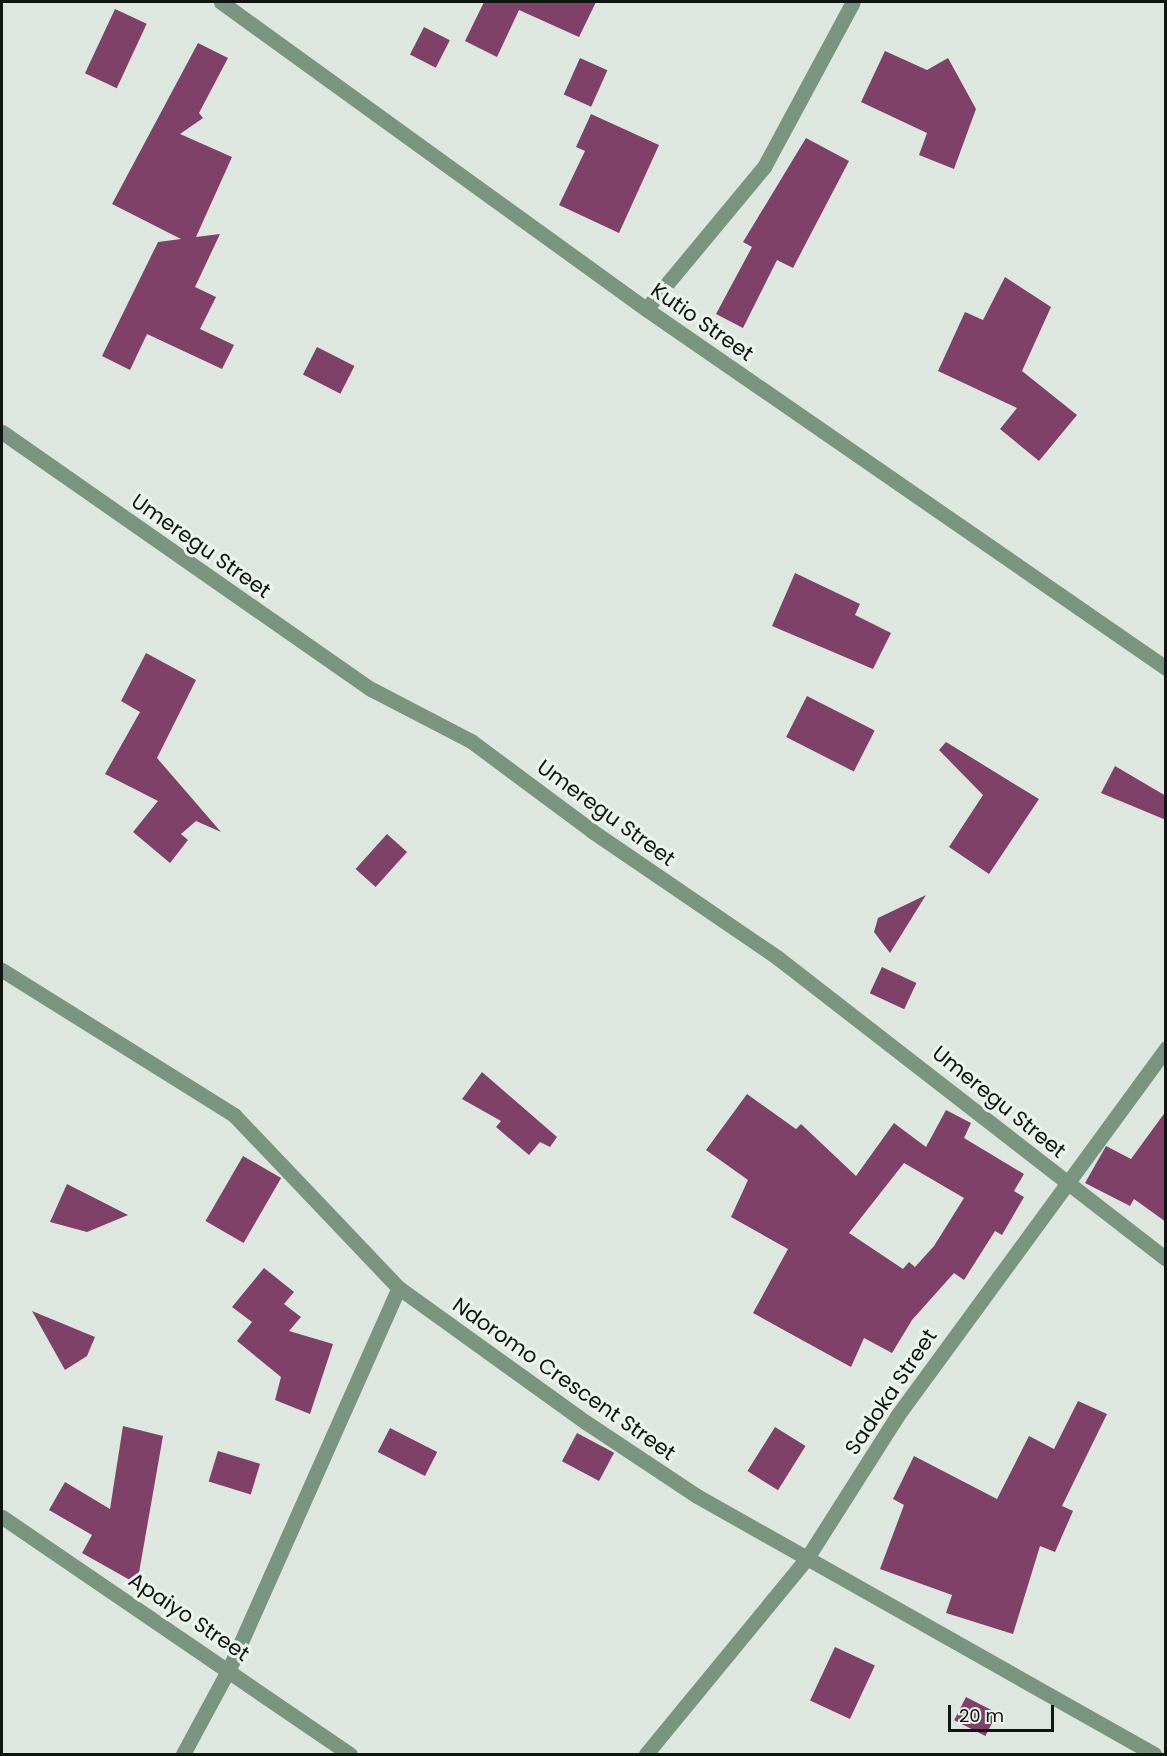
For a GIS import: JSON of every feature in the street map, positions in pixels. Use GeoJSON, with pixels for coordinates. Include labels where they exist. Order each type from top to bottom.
{"type":"FeatureCollection","features":[{"type":"Feature","properties":{"kind":"street","name":"Kutio Street"},"geometry":{"type":"LineString","coordinates":[[221,2],[646,309],[1166,668]]}},
{"type":"Feature","properties":{"kind":"street"},"geometry":{"type":"LineString","coordinates":[[646,309],[764,167],[853,2]]}},
{"type":"Feature","properties":{"kind":"street","name":"Umeregu Street"},"geometry":{"type":"LineString","coordinates":[[2,432],[370,689],[471,741],[806,978],[1064,1182],[1166,1259]]}},
{"type":"Feature","properties":{"kind":"street","name":"Ndoromo Crescent Street"},"geometry":{"type":"LineString","coordinates":[[2,970],[234,1115],[399,1288],[587,1424],[807,1558],[1154,1755]]}},
{"type":"Feature","properties":{"kind":"street","name":"Sadoka Street"},"geometry":{"type":"LineString","coordinates":[[646,1755],[807,1558],[897,1416],[1064,1182],[1166,1048]]}},
{"type":"Feature","properties":{"kind":"street"},"geometry":{"type":"LineString","coordinates":[[183,1755],[229,1669],[399,1288]]}},
{"type":"Feature","properties":{"kind":"street","name":"Apaiyo Street"},"geometry":{"type":"LineString","coordinates":[[2,1517],[229,1669],[350,1755]]}},
{"type":"Feature","properties":{"kind":"building"},"geometry":{"type":"Polygon","coordinates":[[[484,2],[596,2],[579,37],[519,10],[497,57],[465,41],[484,2]]]}},
{"type":"Feature","properties":{"kind":"building"},"geometry":{"type":"Polygon","coordinates":[[[115,9],[147,24],[117,88],[85,73],[115,9]]]}},
{"type":"Feature","properties":{"kind":"building"},"geometry":{"type":"Polygon","coordinates":[[[424,27],[450,40],[436,68],[410,55],[424,27]]]}},
{"type":"Feature","properties":{"kind":"building"},"geometry":{"type":"Polygon","coordinates":[[[198,43],[228,58],[199,113],[203,118],[180,134],[232,157],[196,237],[220,234],[195,287],[216,297],[200,329],[234,345],[222,369],[147,334],[130,370],[102,356],[158,242],[181,239],[112,204],[198,43]]]}},
{"type":"Feature","properties":{"kind":"building"},"geometry":{"type":"Polygon","coordinates":[[[885,51],[927,70],[948,58],[976,109],[954,169],[919,155],[927,133],[861,102],[885,51]]]}},
{"type":"Feature","properties":{"kind":"building"},"geometry":{"type":"Polygon","coordinates":[[[580,58],[607,70],[591,107],[564,95],[580,58]]]}},
{"type":"Feature","properties":{"kind":"building"},"geometry":{"type":"Polygon","coordinates":[[[591,114],[659,145],[619,233],[559,205],[585,151],[576,147],[591,114]]]}},
{"type":"Feature","properties":{"kind":"building"},"geometry":{"type":"Polygon","coordinates":[[[806,138],[849,161],[793,268],[777,260],[743,328],[716,314],[752,247],[743,242],[806,138]]]}},
{"type":"Feature","properties":{"kind":"building"},"geometry":{"type":"Polygon","coordinates":[[[1005,277],[1051,307],[1022,371],[1077,415],[1039,461],[1000,429],[1017,408],[938,371],[965,312],[983,320],[1005,277]]]}},
{"type":"Feature","properties":{"kind":"building"},"geometry":{"type":"Polygon","coordinates":[[[317,347],[354,366],[340,394],[303,375],[317,347]]]}},
{"type":"Feature","properties":{"kind":"building"},"geometry":{"type":"Polygon","coordinates":[[[795,573],[860,604],[855,615],[891,633],[873,669],[772,626],[795,573]]]}},
{"type":"Feature","properties":{"kind":"building"},"geometry":{"type":"Polygon","coordinates":[[[146,653],[196,680],[157,758],[221,832],[196,821],[181,834],[188,840],[170,863],[133,832],[158,801],[105,774],[140,712],[121,701],[146,653]]]}},
{"type":"Feature","properties":{"kind":"building"},"geometry":{"type":"Polygon","coordinates":[[[807,696],[875,731],[854,771],[786,737],[807,696]]]}},
{"type":"Feature","properties":{"kind":"building"},"geometry":{"type":"Polygon","coordinates":[[[946,742],[1039,799],[989,874],[949,847],[983,795],[939,750],[946,742]]]}},
{"type":"Feature","properties":{"kind":"building"},"geometry":{"type":"Polygon","coordinates":[[[1115,766],[1166,796],[1166,820],[1101,793],[1115,766]]]}},
{"type":"Feature","properties":{"kind":"building"},"geometry":{"type":"Polygon","coordinates":[[[387,834],[407,852],[376,887],[356,869],[387,834]]]}},
{"type":"Feature","properties":{"kind":"building"},"geometry":{"type":"Polygon","coordinates":[[[926,895],[890,953],[874,932],[878,918],[926,895]]]}},
{"type":"Feature","properties":{"kind":"building"},"geometry":{"type":"Polygon","coordinates":[[[882,967],[916,983],[904,1009],[870,993],[882,967]]]}},
{"type":"Feature","properties":{"kind":"building"},"geometry":{"type":"Polygon","coordinates":[[[482,1072],[557,1137],[550,1147],[540,1142],[529,1155],[496,1127],[501,1121],[462,1099],[482,1072]]]}},
{"type":"Feature","properties":{"kind":"building"},"geometry":{"type":"Polygon","coordinates":[[[747,1094],[796,1129],[801,1124],[856,1176],[894,1123],[926,1147],[946,1110],[971,1123],[964,1138],[1024,1174],[1014,1191],[1024,1197],[1002,1235],[995,1231],[964,1280],[954,1273],[912,1320],[892,1353],[864,1338],[851,1367],[753,1313],[788,1249],[731,1217],[748,1180],[706,1150],[747,1094]],[[904,1163],[849,1233],[903,1269],[909,1262],[915,1267],[934,1246],[964,1198],[904,1163]]]}},
{"type":"Feature","properties":{"kind":"building"},"geometry":{"type":"Polygon","coordinates":[[[1166,1111],[1166,1222],[1134,1199],[1130,1206],[1085,1183],[1106,1146],[1131,1159],[1166,1111]]]}},
{"type":"Feature","properties":{"kind":"building"},"geometry":{"type":"Polygon","coordinates":[[[243,1156],[281,1178],[244,1243],[206,1221],[243,1156]]]}},
{"type":"Feature","properties":{"kind":"building"},"geometry":{"type":"Polygon","coordinates":[[[67,1184],[128,1215],[87,1232],[50,1222],[67,1184]]]}},
{"type":"Feature","properties":{"kind":"building"},"geometry":{"type":"Polygon","coordinates":[[[264,1268],[294,1292],[284,1304],[301,1317],[289,1331],[333,1344],[310,1414],[275,1400],[281,1377],[237,1341],[252,1322],[232,1307],[264,1268]]]}},
{"type":"Feature","properties":{"kind":"building"},"geometry":{"type":"Polygon","coordinates":[[[32,1311],[95,1337],[87,1356],[65,1370],[32,1311]]]}},
{"type":"Feature","properties":{"kind":"building"},"geometry":{"type":"Polygon","coordinates":[[[1078,1401],[1107,1414],[1062,1506],[1073,1511],[1055,1552],[1040,1546],[1013,1634],[946,1613],[952,1595],[880,1569],[904,1505],[893,1499],[914,1456],[997,1499],[1029,1436],[1054,1449],[1078,1401]]]}},
{"type":"Feature","properties":{"kind":"building"},"geometry":{"type":"Polygon","coordinates":[[[123,1426],[163,1436],[137,1584],[82,1553],[92,1535],[49,1510],[65,1482],[110,1509],[123,1426]]]}},
{"type":"Feature","properties":{"kind":"building"},"geometry":{"type":"Polygon","coordinates":[[[775,1427],[806,1446],[778,1490],[747,1471],[775,1427]]]}},
{"type":"Feature","properties":{"kind":"building"},"geometry":{"type":"Polygon","coordinates":[[[390,1428],[437,1452],[425,1476],[378,1452],[390,1428]]]}},
{"type":"Feature","properties":{"kind":"building"},"geometry":{"type":"Polygon","coordinates":[[[577,1433],[614,1453],[599,1481],[562,1461],[577,1433]]]}},
{"type":"Feature","properties":{"kind":"building"},"geometry":{"type":"Polygon","coordinates":[[[218,1451],[260,1464],[251,1494],[209,1482],[218,1451]]]}},
{"type":"Feature","properties":{"kind":"building"},"geometry":{"type":"Polygon","coordinates":[[[835,1647],[875,1666],[850,1719],[810,1700],[835,1647]]]}},
{"type":"Feature","properties":{"kind":"building"},"geometry":{"type":"Polygon","coordinates":[[[966,1697],[997,1713],[985,1736],[954,1720],[966,1697]]]}}]}
